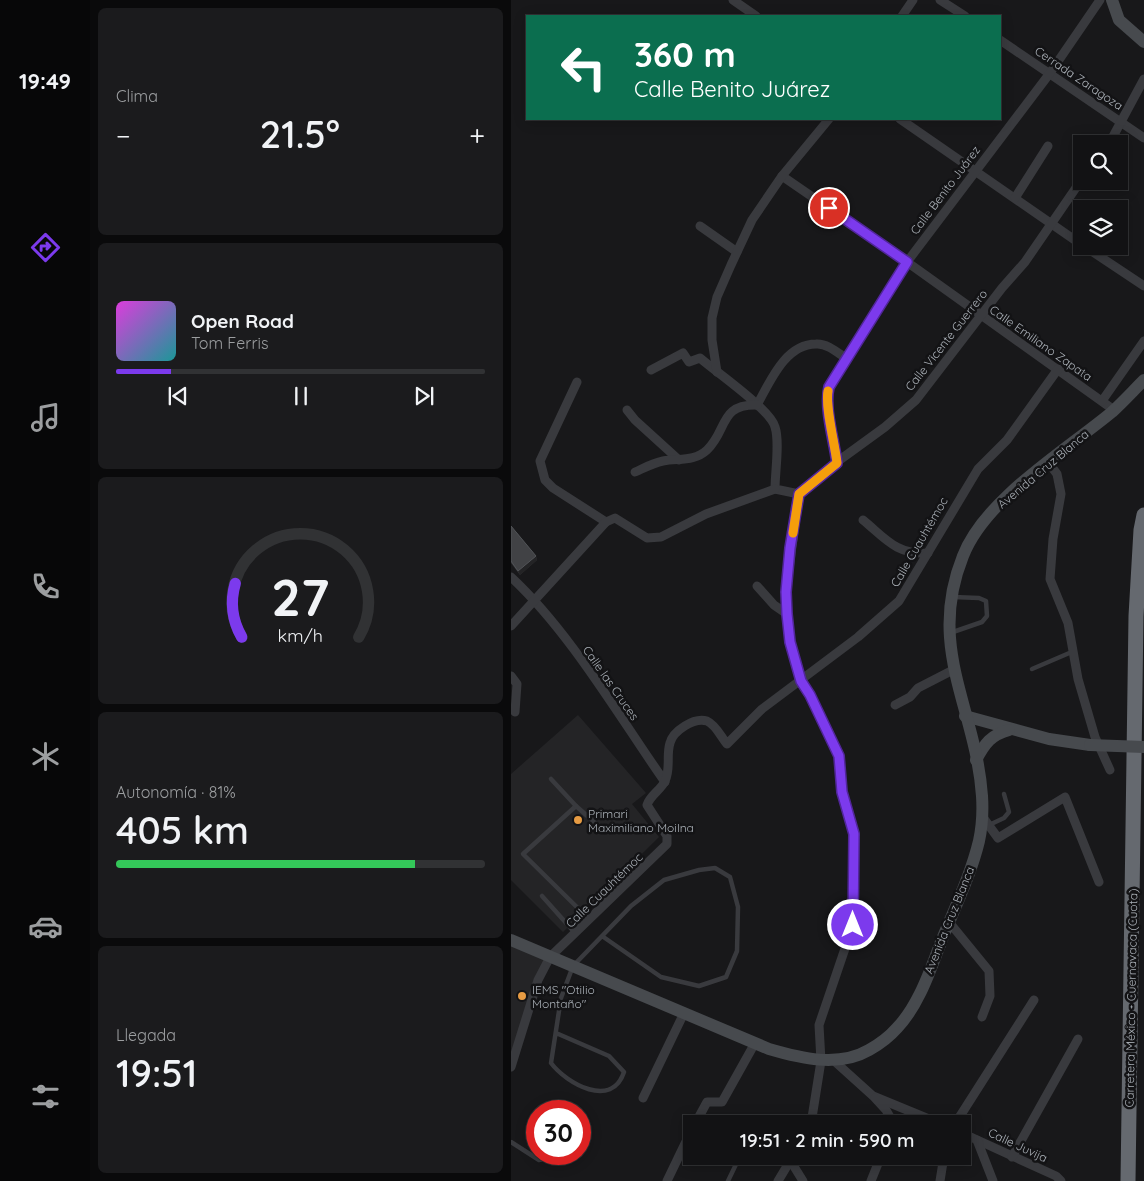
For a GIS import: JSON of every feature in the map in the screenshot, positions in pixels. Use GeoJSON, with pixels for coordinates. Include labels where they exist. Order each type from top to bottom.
{"type":"FeatureCollection","features":[{"type":"Feature","properties":{"kind":"highway","name":"Carretera México - Cuernavaca (Cuota)"},"geometry":{"type":"LineString","coordinates":[[1128,1181],[1136,616],[1141,530],[1144,515]]}},
{"type":"Feature","properties":{"kind":"main road"},"geometry":{"type":"LineString","coordinates":[[1112,0],[1119,20],[1144,42]]}},
{"type":"Feature","properties":{"kind":"main road","name":"Avenida Cruz Blanca"},"geometry":{"type":"LineString","coordinates":[[511,940],[755,1043],[800,1058],[826,1060],[868,1051],[897,1028],[913,1004],[965,886],[985,821],[976,760],[953,670],[949,634],[948,620],[951,597],[963,554],[985,520],[1014,490],[1114,410],[1144,380]]}},
{"type":"Feature","properties":{"kind":"main road"},"geometry":{"type":"LineString","coordinates":[[965,716],[1011,730],[1144,747]]}},
{"type":"Feature","properties":{"kind":"main road"},"geometry":{"type":"LineString","coordinates":[[976,760],[985,744],[995,734],[1011,730]]}},
{"type":"Feature","properties":{"kind":"street"},"geometry":{"type":"LineString","coordinates":[[733,0],[755,15]]}},
{"type":"Feature","properties":{"kind":"street"},"geometry":{"type":"LineString","coordinates":[[903,15],[913,0]]}},
{"type":"Feature","properties":{"kind":"street"},"geometry":{"type":"LineString","coordinates":[[940,0],[963,15]]}},
{"type":"Feature","properties":{"kind":"street","name":"Calle Benito Juárez"},"geometry":{"type":"LineString","coordinates":[[837,463],[832,424],[826,402],[829,387],[907,262],[975,169],[1050,73],[1099,0]]}},
{"type":"Feature","properties":{"kind":"street","name":"Cerrada Zaragoza"},"geometry":{"type":"LineString","coordinates":[[1001,41],[1144,138]]}},
{"type":"Feature","properties":{"kind":"street"},"geometry":{"type":"LineString","coordinates":[[1114,135],[1144,79]]}},
{"type":"Feature","properties":{"kind":"street"},"geometry":{"type":"LineString","coordinates":[[717,372],[712,340],[712,318],[717,297],[752,220],[782,176],[828,120]]}},
{"type":"Feature","properties":{"kind":"street"},"geometry":{"type":"LineString","coordinates":[[902,120],[975,169],[1073,239]]}},
{"type":"Feature","properties":{"kind":"street"},"geometry":{"type":"LineString","coordinates":[[1015,198],[1048,146]]}},
{"type":"Feature","properties":{"kind":"street","name":"Calle Emiliano Zapata"},"geometry":{"type":"LineString","coordinates":[[782,176],[907,262],[981,317],[1058,369],[1114,410]]}},
{"type":"Feature","properties":{"kind":"street","name":"Calle Vicente Guerrero"},"geometry":{"type":"LineString","coordinates":[[799,494],[885,427],[915,400],[1002,288],[1025,262],[1074,190]]}},
{"type":"Feature","properties":{"kind":"street"},"geometry":{"type":"LineString","coordinates":[[700,226],[737,252]]}},
{"type":"Feature","properties":{"kind":"street"},"geometry":{"type":"LineString","coordinates":[[1097,255],[1144,286]]}},
{"type":"Feature","properties":{"kind":"street"},"geometry":{"type":"LineString","coordinates":[[1102,401],[1144,341]]}},
{"type":"Feature","properties":{"kind":"street"},"geometry":{"type":"LineString","coordinates":[[757,405],[786,358],[795,350],[816,344],[825,345],[847,358]]}},
{"type":"Feature","properties":{"kind":"street"},"geometry":{"type":"LineString","coordinates":[[651,370],[683,353],[689,362],[700,358],[769,416],[775,428],[775,489]]}},
{"type":"Feature","properties":{"kind":"street","name":"Calle Cuauhtémoc"},"geometry":{"type":"LineString","coordinates":[[511,1067],[537,980],[550,957],[576,934],[667,844],[667,836],[647,806],[648,800],[665,782],[670,743],[674,734],[683,727],[700,721],[707,722],[715,727],[727,744],[762,709],[858,638],[899,601],[978,469],[1007,440],[1058,369]]}},
{"type":"Feature","properties":{"kind":"street"},"geometry":{"type":"LineString","coordinates":[[577,382],[540,461],[545,480],[553,488],[607,522]]}},
{"type":"Feature","properties":{"kind":"street"},"geometry":{"type":"LineString","coordinates":[[635,472],[665,461],[687,460],[707,450],[716,438],[726,417],[737,407],[757,405]]}},
{"type":"Feature","properties":{"kind":"street"},"geometry":{"type":"LineString","coordinates":[[627,410],[635,420],[679,460]]}},
{"type":"Feature","properties":{"kind":"street"},"geometry":{"type":"LineString","coordinates":[[1049,462],[1057,474],[1061,494],[1053,539],[1050,579],[1068,623],[1092,741],[1111,770]]}},
{"type":"Feature","properties":{"kind":"street"},"geometry":{"type":"LineString","coordinates":[[511,626],[607,522],[615,518],[647,538],[661,537],[706,514],[775,489],[799,494],[790,548],[786,592],[790,642],[801,681],[810,695],[839,756],[842,792],[854,834],[853,925],[819,1025],[826,1060],[813,1115]]}},
{"type":"Feature","properties":{"kind":"street"},"geometry":{"type":"LineString","coordinates":[[863,520],[897,549],[913,554],[928,553]]}},
{"type":"Feature","properties":{"kind":"street","name":"Calle las Cruces"},"geometry":{"type":"LineString","coordinates":[[511,577],[534,599],[665,782]]}},
{"type":"Feature","properties":{"kind":"street"},"geometry":{"type":"LineString","coordinates":[[757,586],[774,605],[787,614]]}},
{"type":"Feature","properties":{"kind":"street"},"geometry":{"type":"LineString","coordinates":[[895,705],[910,697],[918,688],[953,670]]}},
{"type":"Feature","properties":{"kind":"street"},"geometry":{"type":"LineString","coordinates":[[511,676],[517,684],[515,712]]}},
{"type":"Feature","properties":{"kind":"street"},"geometry":{"type":"LineString","coordinates":[[985,821],[998,838],[1065,797],[1099,882]]}},
{"type":"Feature","properties":{"kind":"street"},"geometry":{"type":"LineString","coordinates":[[949,922],[989,971],[990,996],[982,1017]]}},
{"type":"Feature","properties":{"kind":"street"},"geometry":{"type":"LineString","coordinates":[[961,1115],[1033,1000]]}},
{"type":"Feature","properties":{"kind":"street"},"geometry":{"type":"LineString","coordinates":[[643,1098],[684,1013]]}},
{"type":"Feature","properties":{"kind":"street"},"geometry":{"type":"LineString","coordinates":[[1012,1157],[1078,1039]]}},
{"type":"Feature","properties":{"kind":"street"},"geometry":{"type":"LineString","coordinates":[[700,1115],[707,1102],[722,1102],[755,1043]]}},
{"type":"Feature","properties":{"kind":"street"},"geometry":{"type":"LineString","coordinates":[[826,1060],[873,1096],[889,1115]]}},
{"type":"Feature","properties":{"kind":"street"},"geometry":{"type":"LineString","coordinates":[[873,1096],[919,1115]]}},
{"type":"Feature","properties":{"kind":"street","name":"Calle Juvija"},"geometry":{"type":"LineString","coordinates":[[971,1137],[1056,1176],[1061,1181]]}},
{"type":"Feature","properties":{"kind":"street"},"geometry":{"type":"LineString","coordinates":[[977,1140],[993,1181]]}},
{"type":"Feature","properties":{"kind":"street"},"geometry":{"type":"LineString","coordinates":[[667,1181],[683,1148]]}},
{"type":"Feature","properties":{"kind":"street"},"geometry":{"type":"LineString","coordinates":[[778,1181],[787,1165]]}},
{"type":"Feature","properties":{"kind":"street"},"geometry":{"type":"LineString","coordinates":[[795,1165],[803,1181]]}},
{"type":"Feature","properties":{"kind":"street"},"geometry":{"type":"LineString","coordinates":[[871,1181],[877,1165]]}},
{"type":"Feature","properties":{"kind":"street"},"geometry":{"type":"LineString","coordinates":[[940,1181],[943,1165]]}},
{"type":"Feature","properties":{"kind":"lane"},"geometry":{"type":"LineString","coordinates":[[949,634],[982,622],[987,616],[986,601],[979,598],[951,597]]}},
{"type":"Feature","properties":{"kind":"lane"},"geometry":{"type":"LineString","coordinates":[[1032,669],[1074,651]]}},
{"type":"Feature","properties":{"kind":"lane"},"geometry":{"type":"LineString","coordinates":[[551,779],[602,830]]}},
{"type":"Feature","properties":{"kind":"lane"},"geometry":{"type":"LineString","coordinates":[[985,821],[1003,818],[1009,812],[1004,794]]}},
{"type":"Feature","properties":{"kind":"lane"},"geometry":{"type":"LineString","coordinates":[[577,806],[523,854],[590,920]]}},
{"type":"Feature","properties":{"kind":"lane"},"geometry":{"type":"LineString","coordinates":[[556,1033],[609,1056],[624,1072],[621,1082],[612,1089],[593,1091],[560,1074],[551,1063],[561,998],[573,966],[602,936],[631,906],[664,880],[699,870],[715,868],[730,877],[738,907],[737,950],[726,977],[699,986],[661,977],[602,936]]}},
{"type":"Feature","properties":{"kind":"lane"},"geometry":{"type":"LineString","coordinates":[[542,896],[576,934]]}},
{"type":"Feature","properties":{"kind":"lane"},"geometry":{"type":"LineString","coordinates":[[511,1142],[526,1152]]}},
{"type":"Feature","properties":{"kind":"lane"},"geometry":{"type":"LineString","coordinates":[[728,1181],[736,1165]]}},
{"type":"Feature","properties":{"kind":"shaded area","name":"Primari Maximiliano Moilna"},"geometry":{"type":"Polygon","coordinates":[[[578,715],[646,793],[632,804],[659,837],[563,932],[511,880],[511,774],[578,715]]]}},
{"type":"Feature","properties":{"kind":"shaded area","name":"IEMS \"Otilio Montaño\""},"geometry":{"type":"Polygon","coordinates":[[[511,940],[550,957],[511,1067],[511,940]]]}},
{"type":"Feature","properties":{"kind":"building"},"geometry":{"type":"Polygon","coordinates":[[[511,526],[536,556],[518,571],[511,561],[511,526]]]}},
{"type":"Feature","properties":{"kind":"slow traffic"},"geometry":{"type":"LineString","coordinates":[[793,533],[799,494],[837,463],[832,424],[826,402],[828,391]]}},
{"type":"Feature","properties":{"kind":"place","name":"Primari Maximiliano Moilna"},"geometry":{"type":"Point","coordinates":[578,820]}},
{"type":"Feature","properties":{"kind":"place","name":"IEMS \"Otilio Montaño\""},"geometry":{"type":"Point","coordinates":[522,996]}},
{"type":"Feature","properties":{"kind":"route"},"geometry":{"type":"LineString","coordinates":[[829,208],[907,262],[829,387],[826,402],[832,424],[837,463],[799,494],[790,548],[786,592],[790,642],[801,681],[810,695],[839,756],[842,792],[854,834],[853,925]]}}]}
